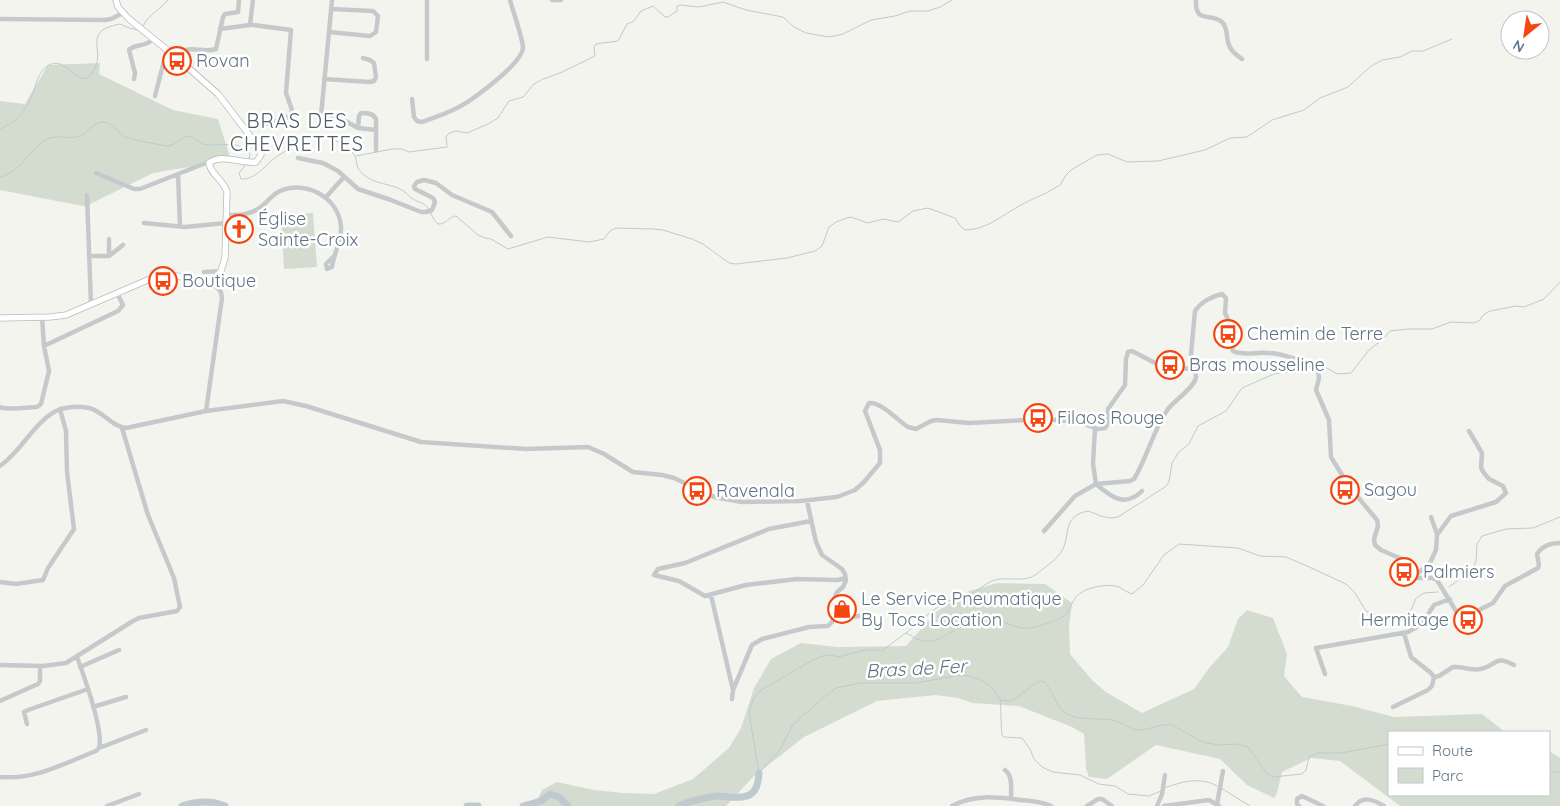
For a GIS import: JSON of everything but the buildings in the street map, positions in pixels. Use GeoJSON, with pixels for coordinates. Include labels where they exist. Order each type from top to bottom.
{"type":"FeatureCollection","features":[{"type":"Feature","properties":{"kind":"main road"},"geometry":{"type":"LineString","coordinates":[[0,318],[66,315],[150,279],[172,275],[186,277],[202,283],[212,282],[221,271],[225,258],[226,189],[209,163],[212,160],[238,160],[250,163],[258,161],[261,152],[254,140],[218,94],[167,49],[122,14],[116,0]]}},
{"type":"Feature","properties":{"kind":"street"},"geometry":{"type":"LineString","coordinates":[[176,57],[181,51],[186,49],[216,50],[224,15],[238,12],[239,0]]}},
{"type":"Feature","properties":{"kind":"street"},"geometry":{"type":"LineString","coordinates":[[220,29],[250,25],[254,0]]}},
{"type":"Feature","properties":{"kind":"street"},"geometry":{"type":"LineString","coordinates":[[332,0],[321,116],[340,118],[358,128],[376,130]]}},
{"type":"Feature","properties":{"kind":"street"},"geometry":{"type":"LineString","coordinates":[[427,0],[427,59]]}},
{"type":"Feature","properties":{"kind":"street"},"geometry":{"type":"LineString","coordinates":[[412,99],[414,117],[417,121],[422,122],[454,110],[482,92],[513,64],[519,57],[523,47],[510,0]]}},
{"type":"Feature","properties":{"kind":"street"},"geometry":{"type":"LineString","coordinates":[[552,0],[561,0]]}},
{"type":"Feature","properties":{"kind":"street"},"geometry":{"type":"LineString","coordinates":[[1196,0],[1200,16],[1221,21],[1225,24],[1228,44],[1235,54],[1242,59]]}},
{"type":"Feature","properties":{"kind":"street"},"geometry":{"type":"LineString","coordinates":[[329,32],[370,36],[376,32],[378,16],[373,11],[331,9]]}},
{"type":"Feature","properties":{"kind":"street"},"geometry":{"type":"LineString","coordinates":[[0,20],[105,20],[122,14]]}},
{"type":"Feature","properties":{"kind":"street"},"geometry":{"type":"LineString","coordinates":[[246,130],[291,116],[292,110],[286,93],[291,30],[253,25]]}},
{"type":"Feature","properties":{"kind":"street"},"geometry":{"type":"LineString","coordinates":[[134,79],[135,73],[133,63],[128,54],[129,50],[148,44],[153,39]]}},
{"type":"Feature","properties":{"kind":"street"},"geometry":{"type":"LineString","coordinates":[[155,96],[167,49]]}},
{"type":"Feature","properties":{"kind":"street"},"geometry":{"type":"LineString","coordinates":[[324,79],[372,82],[376,77],[374,63],[362,58]]}},
{"type":"Feature","properties":{"kind":"street"},"geometry":{"type":"LineString","coordinates":[[358,128],[360,114],[370,113],[376,119],[376,150]]}},
{"type":"Feature","properties":{"kind":"street"},"geometry":{"type":"LineString","coordinates":[[298,158],[323,163],[338,171],[360,191],[426,212],[433,209],[435,202],[432,198],[415,189],[414,186],[417,182],[424,180],[433,181],[452,195],[492,212],[512,236]]}},
{"type":"Feature","properties":{"kind":"street"},"geometry":{"type":"LineString","coordinates":[[96,173],[134,189],[148,186],[212,160]]}},
{"type":"Feature","properties":{"kind":"street"},"geometry":{"type":"LineString","coordinates":[[178,174],[180,226]]}},
{"type":"Feature","properties":{"kind":"street"},"geometry":{"type":"LineString","coordinates":[[326,197],[344,177]]}},
{"type":"Feature","properties":{"kind":"street"},"geometry":{"type":"LineString","coordinates":[[226,215],[250,213],[260,208],[279,191],[293,187],[310,189],[326,197],[337,213],[341,224],[340,237],[333,257]]}},
{"type":"Feature","properties":{"kind":"street"},"geometry":{"type":"LineString","coordinates":[[87,195],[91,305]]}},
{"type":"Feature","properties":{"kind":"street"},"geometry":{"type":"LineString","coordinates":[[144,223],[180,226],[226,223]]}},
{"type":"Feature","properties":{"kind":"street"},"geometry":{"type":"LineString","coordinates":[[109,239],[109,256]]}},
{"type":"Feature","properties":{"kind":"street"},"geometry":{"type":"LineString","coordinates":[[89,256],[109,256],[123,245]]}},
{"type":"Feature","properties":{"kind":"street"},"geometry":{"type":"LineString","coordinates":[[204,272],[221,271]]}},
{"type":"Feature","properties":{"kind":"street"},"geometry":{"type":"LineString","coordinates":[[206,411],[222,298],[212,282]]}},
{"type":"Feature","properties":{"kind":"street"},"geometry":{"type":"LineString","coordinates":[[44,346],[118,311],[123,305],[117,293]]}},
{"type":"Feature","properties":{"kind":"street"},"geometry":{"type":"LineString","coordinates":[[1044,531],[1076,496],[1096,484],[1134,479],[1150,448],[1159,423],[1169,408],[1193,383],[1196,375],[1191,354],[1195,311],[1207,300],[1222,294],[1226,298],[1225,313],[1233,351],[1238,353],[1277,354],[1309,364],[1318,371],[1319,378],[1316,390],[1329,420],[1330,458],[1342,474],[1347,487],[1377,520],[1375,544],[1380,550],[1402,558],[1408,576],[1417,579],[1435,578],[1459,616],[1462,617],[1493,603],[1505,586],[1538,568],[1540,565],[1537,554],[1542,548],[1553,543],[1560,543]]}},
{"type":"Feature","properties":{"kind":"street"},"geometry":{"type":"LineString","coordinates":[[0,407],[6,410],[40,406],[50,371],[44,346],[42,317]]}},
{"type":"Feature","properties":{"kind":"street"},"geometry":{"type":"LineString","coordinates":[[122,428],[206,411],[271,402],[295,403],[421,442],[526,449],[588,447],[604,454],[633,472],[662,474],[714,497],[742,502],[807,501],[837,497],[855,490],[880,463],[880,450],[865,411],[869,403],[872,402],[880,406],[912,429],[937,420],[969,423],[1045,419],[1078,422],[1104,429],[1108,425],[1108,409],[1125,385],[1128,352],[1132,351],[1165,366],[1189,369],[1193,365]]}},
{"type":"Feature","properties":{"kind":"street"},"geometry":{"type":"LineString","coordinates":[[0,466],[47,416],[60,409],[89,408],[98,411],[122,428],[148,515],[174,578],[180,605],[177,611],[139,618],[77,658],[60,665],[0,665]]}},
{"type":"Feature","properties":{"kind":"street"},"geometry":{"type":"LineString","coordinates":[[0,582],[16,584],[43,580],[48,568],[73,531],[67,472],[66,431],[60,409]]}},
{"type":"Feature","properties":{"kind":"street"},"geometry":{"type":"LineString","coordinates":[[1095,428],[1092,464],[1096,484],[1107,494],[1117,499],[1130,500],[1136,498],[1142,491]]}},
{"type":"Feature","properties":{"kind":"street"},"geometry":{"type":"LineString","coordinates":[[1437,534],[1451,516],[1496,502],[1506,493],[1503,486],[1489,480],[1481,468],[1482,453],[1469,431]]}},
{"type":"Feature","properties":{"kind":"street"},"geometry":{"type":"LineString","coordinates":[[807,501],[816,542],[822,555],[842,569],[845,578],[843,587],[833,599],[831,606],[833,620]]}},
{"type":"Feature","properties":{"kind":"street"},"geometry":{"type":"LineString","coordinates":[[1408,576],[1417,574],[1430,563],[1436,550],[1437,534],[1431,517]]}},
{"type":"Feature","properties":{"kind":"street"},"geometry":{"type":"LineString","coordinates":[[811,521],[769,529],[685,563],[658,569],[654,575],[679,581],[693,587],[703,595],[711,595],[754,584],[797,579],[838,580],[845,578]]}},
{"type":"Feature","properties":{"kind":"street"},"geometry":{"type":"LineString","coordinates":[[711,595],[733,690]]}},
{"type":"Feature","properties":{"kind":"street"},"geometry":{"type":"LineString","coordinates":[[1325,674],[1316,648],[1404,633],[1422,624],[1434,606],[1450,599]]}},
{"type":"Feature","properties":{"kind":"street"},"geometry":{"type":"LineString","coordinates":[[732,699],[733,690],[752,645],[762,639],[809,627],[828,626],[833,620],[865,615]]}},
{"type":"Feature","properties":{"kind":"street"},"geometry":{"type":"LineString","coordinates":[[1404,633],[1411,657],[1434,677]]}},
{"type":"Feature","properties":{"kind":"street"},"geometry":{"type":"LineString","coordinates":[[80,666],[119,650]]}},
{"type":"Feature","properties":{"kind":"street"},"geometry":{"type":"LineString","coordinates":[[77,658],[93,707],[100,740],[99,748]]}},
{"type":"Feature","properties":{"kind":"street"},"geometry":{"type":"LineString","coordinates":[[1434,677],[1453,667],[1481,669],[1494,662],[1503,660],[1514,665]]}},
{"type":"Feature","properties":{"kind":"street"},"geometry":{"type":"LineString","coordinates":[[0,701],[38,684],[40,666]]}},
{"type":"Feature","properties":{"kind":"street"},"geometry":{"type":"LineString","coordinates":[[1393,707],[1428,690],[1432,686],[1434,677]]}},
{"type":"Feature","properties":{"kind":"street"},"geometry":{"type":"LineString","coordinates":[[27,724],[24,712],[88,688]]}},
{"type":"Feature","properties":{"kind":"street"},"geometry":{"type":"LineString","coordinates":[[93,707],[126,697]]}},
{"type":"Feature","properties":{"kind":"street"},"geometry":{"type":"LineString","coordinates":[[0,777],[24,776],[42,772],[146,730]]}},
{"type":"Feature","properties":{"kind":"street"},"geometry":{"type":"LineString","coordinates":[[1005,770],[1009,773],[1011,799]]}},
{"type":"Feature","properties":{"kind":"street"},"geometry":{"type":"LineString","coordinates":[[1218,805],[1223,771]]}},
{"type":"Feature","properties":{"kind":"street"},"geometry":{"type":"LineString","coordinates":[[1157,806],[1162,794],[1165,776]]}},
{"type":"Feature","properties":{"kind":"street"},"geometry":{"type":"LineString","coordinates":[[107,806],[139,794]]}},
{"type":"Feature","properties":{"kind":"street"},"geometry":{"type":"LineString","coordinates":[[1299,806],[1297,799],[1302,796],[1323,806]]}},
{"type":"Feature","properties":{"kind":"street"},"geometry":{"type":"LineString","coordinates":[[952,806],[974,798],[994,797],[1040,802],[1051,806]]}},
{"type":"Feature","properties":{"kind":"street"},"geometry":{"type":"LineString","coordinates":[[1087,806],[1094,800],[1100,799],[1112,806]]}},
{"type":"Feature","properties":{"kind":"street"},"geometry":{"type":"LineString","coordinates":[[1355,806],[1358,802],[1368,799],[1384,806]]}},
{"type":"Feature","properties":{"kind":"street"},"geometry":{"type":"LineString","coordinates":[[1164,806],[1205,800],[1213,801],[1218,805]]}},
{"type":"Feature","properties":{"kind":"green space"},"geometry":{"type":"Polygon","coordinates":[[[100,63],[99,74],[173,110],[218,119],[231,160],[153,173],[88,205],[88,207],[0,190],[0,101],[25,104],[48,65],[100,63]]]}},
{"type":"Feature","properties":{"kind":"green space"},"geometry":{"type":"Polygon","coordinates":[[[313,213],[317,267],[284,269],[281,215],[313,213]]]}},
{"type":"Feature","properties":{"kind":"green space"},"geometry":{"type":"Polygon","coordinates":[[[998,583],[1045,584],[1072,603],[1069,626],[1070,654],[1092,680],[1106,692],[1142,713],[1194,689],[1228,647],[1238,619],[1247,610],[1273,618],[1287,654],[1284,676],[1302,697],[1352,706],[1394,717],[1482,714],[1504,731],[1388,731],[1388,796],[1550,796],[1550,752],[1560,758],[1560,806],[1400,806],[1340,761],[1311,758],[1282,772],[1274,798],[1247,785],[1220,759],[1156,745],[1107,779],[1089,777],[1086,769],[1084,734],[1072,727],[1019,706],[972,703],[958,698],[936,695],[877,701],[804,737],[753,777],[726,806],[534,806],[542,790],[557,782],[594,790],[654,794],[693,779],[729,748],[741,728],[754,688],[771,659],[801,643],[837,647],[906,646],[936,612],[969,591],[998,583]]]}},
{"type":"Feature","properties":{"kind":"waterway"},"geometry":{"type":"LineString","coordinates":[[143,26],[168,0]]}},
{"type":"Feature","properties":{"kind":"waterway"},"geometry":{"type":"LineString","coordinates":[[356,156],[392,149],[402,149],[409,152],[447,147],[446,137],[449,133],[456,131],[467,133],[498,118],[509,101],[523,97],[534,84],[595,56],[594,47],[596,44],[618,41],[627,24],[634,21],[641,11],[653,6],[665,17],[668,17],[677,11],[677,6],[680,5],[699,7],[723,2],[746,10],[783,17],[794,27],[806,33],[829,37],[843,34],[871,20],[910,11],[928,11],[952,0]]}},
{"type":"Feature","properties":{"kind":"waterway"},"geometry":{"type":"LineString","coordinates":[[0,129],[23,112],[30,101],[39,76],[46,67],[53,63],[60,64],[83,79],[88,77],[97,63],[97,42],[101,31],[120,24],[138,30]]}},
{"type":"Feature","properties":{"kind":"waterway","name":"BRAS DES CHEVRETTES"},"geometry":{"type":"LineString","coordinates":[[246,164],[239,173],[241,179],[247,179],[257,174],[275,158],[299,142],[311,137],[325,137],[339,142],[351,151],[355,156],[358,169],[364,175],[373,181],[396,187],[425,205],[438,224],[456,216],[478,235],[491,239],[508,249],[548,237],[589,242],[604,239],[610,231],[616,228],[653,229],[663,230],[692,239],[703,244],[729,263],[736,264],[787,258],[815,251],[822,246],[829,227],[836,222],[851,217],[868,223],[883,219],[898,222],[913,211],[928,208],[955,218],[965,230],[980,228],[1060,185],[1071,170],[1097,155],[1108,154],[1127,162],[1158,161],[1205,150],[1230,138],[1247,137],[1272,120],[1304,110],[1320,98],[1348,87],[1370,67],[1382,60],[1400,57],[1412,51],[1423,51],[1452,39]]}},
{"type":"Feature","properties":{"kind":"waterway","name":"BRAS DES CHEVRETTES"},"geometry":{"type":"LineString","coordinates":[[0,177],[14,170],[35,148],[47,139],[81,136],[100,122],[106,122],[125,137],[161,145],[169,146],[189,136],[203,144],[240,146],[250,154],[249,159]]}},
{"type":"Feature","properties":{"kind":"waterway","name":"Bras mousseline"},"geometry":{"type":"LineString","coordinates":[[1314,366],[1320,364],[1337,374],[1351,373],[1369,350],[1390,331],[1432,329],[1451,322],[1474,323],[1490,311],[1516,306],[1524,307],[1544,299],[1560,282]]}},
{"type":"Feature","properties":{"kind":"waterway","name":"Bras mousseline"},"geometry":{"type":"LineString","coordinates":[[906,633],[943,604],[968,595],[990,582],[1002,579],[1033,577],[1061,553],[1071,521],[1080,513],[1088,511],[1106,517],[1118,517],[1165,487],[1169,482],[1172,463],[1179,452],[1189,444],[1198,426],[1226,411],[1242,388],[1274,374],[1311,368]]}},
{"type":"Feature","properties":{"kind":"waterway"},"geometry":{"type":"LineString","coordinates":[[1449,587],[1473,569],[1476,561],[1477,544],[1482,536],[1506,529],[1533,528],[1560,517]]}},
{"type":"Feature","properties":{"kind":"waterway"},"geometry":{"type":"LineString","coordinates":[[759,773],[750,719],[753,700],[761,690],[813,660],[822,656],[831,655],[838,657],[865,650],[883,650],[906,633],[920,640],[935,640],[965,625],[984,620],[999,621],[1024,628],[1031,628],[1055,621],[1068,612],[1079,594],[1089,589],[1100,586],[1115,586],[1132,594],[1143,585],[1164,555],[1179,544],[1238,548],[1260,556],[1286,557],[1346,584],[1355,593],[1366,611],[1382,617],[1394,618],[1405,616],[1411,610],[1416,598],[1424,593],[1438,592]]}},
{"type":"Feature","properties":{"kind":"waterway","name":"Bras de Fer"},"geometry":{"type":"LineString","coordinates":[[759,773],[780,750],[792,726],[836,688],[860,683],[915,683],[961,675],[979,679],[993,689],[1000,699],[1002,735],[1004,737],[1022,738],[1034,759],[1042,767],[1053,772],[1080,775],[1099,784],[1115,786],[1128,794],[1149,796],[1161,791]]}},
{"type":"Feature","properties":{"kind":"waterway"},"geometry":{"type":"LineString","coordinates":[[1001,700],[1012,700],[1043,681],[1061,709],[1069,715],[1081,718],[1113,720],[1138,730],[1172,725],[1206,743],[1220,745],[1236,744],[1248,747],[1267,774],[1273,777],[1302,774],[1306,770],[1309,757],[1318,753],[1341,753],[1388,744]]}},
{"type":"Feature","properties":{"kind":"waterway"},"geometry":{"type":"LineString","coordinates":[[1550,772],[1560,772]]}},
{"type":"Feature","properties":{"kind":"waterway"},"geometry":{"type":"LineString","coordinates":[[679,806],[692,801],[717,796],[747,796],[755,790],[759,773]]}},
{"type":"Feature","properties":{"kind":"waterway","name":"Bras de Fer"},"geometry":{"type":"LineString","coordinates":[[1164,788],[1184,782],[1197,781],[1204,781],[1217,786]]}},
{"type":"Feature","properties":{"kind":"waterway","name":"Bras de Fer"},"geometry":{"type":"LineString","coordinates":[[1221,788],[1250,806]]}},
{"type":"Feature","properties":{"kind":"waterway"},"geometry":{"type":"LineString","coordinates":[[523,806],[541,801],[550,794],[559,797],[568,806]]}},
{"type":"Feature","properties":{"kind":"waterway"},"geometry":{"type":"LineString","coordinates":[[182,806],[204,802],[225,806]]}},
{"type":"Feature","properties":{"kind":"waterway"},"geometry":{"type":"LineString","coordinates":[[467,806],[478,806]]}},
{"type":"Feature","properties":{"kind":"place","name":"Rovan"},"geometry":{"type":"Point","coordinates":[177,61]}},
{"type":"Feature","properties":{"kind":"place","name":"Église Sainte-Croix"},"geometry":{"type":"Point","coordinates":[239,229]}},
{"type":"Feature","properties":{"kind":"place","name":"Boutique"},"geometry":{"type":"Point","coordinates":[163,281]}},
{"type":"Feature","properties":{"kind":"place","name":"Chemin de Terre"},"geometry":{"type":"Point","coordinates":[1228,334]}},
{"type":"Feature","properties":{"kind":"place","name":"Bras mousseline"},"geometry":{"type":"Point","coordinates":[1170,365]}},
{"type":"Feature","properties":{"kind":"place","name":"Filaos Rouge"},"geometry":{"type":"Point","coordinates":[1038,418]}},
{"type":"Feature","properties":{"kind":"place","name":"Sagou"},"geometry":{"type":"Point","coordinates":[1345,490]}},
{"type":"Feature","properties":{"kind":"place","name":"Ravenala"},"geometry":{"type":"Point","coordinates":[697,491]}},
{"type":"Feature","properties":{"kind":"place","name":"Palmiers"},"geometry":{"type":"Point","coordinates":[1404,572]}},
{"type":"Feature","properties":{"kind":"place","name":"Le Service Pneumatique By Tocs Location"},"geometry":{"type":"Point","coordinates":[842,609]}},
{"type":"Feature","properties":{"kind":"place","name":"Hermitage"},"geometry":{"type":"Point","coordinates":[1468,620]}},
{"type":"Feature","properties":{"kind":"district","name":"BRAS DES CHEVRETTES"},"geometry":{"type":"Point","coordinates":[297,132]}}]}
